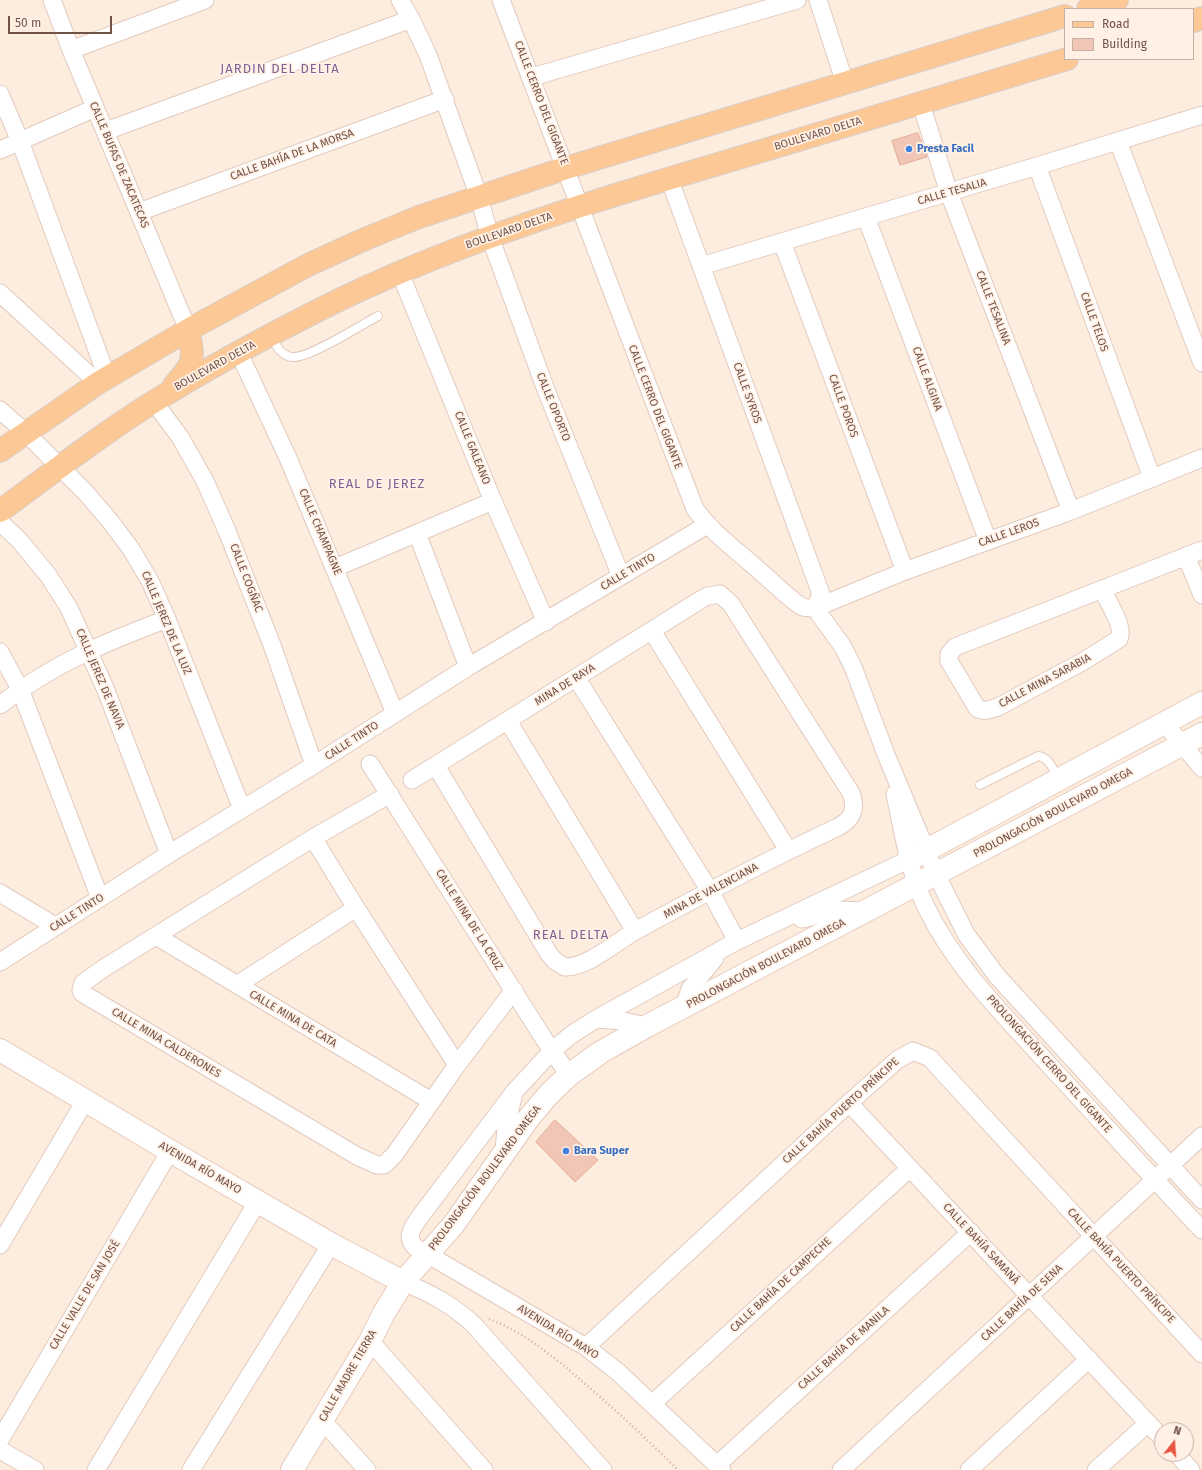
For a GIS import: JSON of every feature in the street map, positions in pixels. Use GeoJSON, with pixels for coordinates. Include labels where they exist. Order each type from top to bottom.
{"type":"FeatureCollection","features":[{"type":"Feature","properties":{"kind":"main road"},"geometry":{"type":"LineString","coordinates":[[1091,8],[1117,0]]}},
{"type":"Feature","properties":{"kind":"main road"},"geometry":{"type":"LineString","coordinates":[[0,452],[103,380],[188,330],[308,265],[412,220],[566,168],[1064,16]]}},
{"type":"Feature","properties":{"kind":"main road","name":"BOULEVARD DELTA"},"geometry":{"type":"LineString","coordinates":[[0,511],[110,430],[160,398],[270,336],[344,298],[400,273],[490,237],[669,178],[921,104],[1064,60]]}},
{"type":"Feature","properties":{"kind":"main road"},"geometry":{"type":"LineString","coordinates":[[160,398],[188,368],[192,361],[193,352],[188,330]]}},
{"type":"Feature","properties":{"kind":"street","name":"CALLE BUFAS DE ZACATECAS"},"geometry":{"type":"LineString","coordinates":[[52,0],[71,50],[188,330]]}},
{"type":"Feature","properties":{"kind":"street"},"geometry":{"type":"LineString","coordinates":[[71,50],[205,0]]}},
{"type":"Feature","properties":{"kind":"street","name":"CALLE OPORTO"},"geometry":{"type":"LineString","coordinates":[[400,0],[411,19],[445,99],[479,197],[490,237],[546,390],[621,576]]}},
{"type":"Feature","properties":{"kind":"street","name":"CALLE CERRO DEL GIGANTE"},"geometry":{"type":"LineString","coordinates":[[501,0],[532,77],[579,207],[695,509],[707,526],[803,607],[815,608]]}},
{"type":"Feature","properties":{"kind":"street"},"geometry":{"type":"LineString","coordinates":[[532,77],[796,0]]}},
{"type":"Feature","properties":{"kind":"street"},"geometry":{"type":"LineString","coordinates":[[818,0],[845,83]]}},
{"type":"Feature","properties":{"kind":"street"},"geometry":{"type":"LineString","coordinates":[[106,131],[411,19]]}},
{"type":"Feature","properties":{"kind":"street"},"geometry":{"type":"LineString","coordinates":[[0,94],[20,141],[103,380]]}},
{"type":"Feature","properties":{"kind":"street","name":"CALLE BAHÍA DE LA MORSA"},"geometry":{"type":"LineString","coordinates":[[139,212],[445,99]]}},
{"type":"Feature","properties":{"kind":"street","name":"CALLE TESALINA"},"geometry":{"type":"LineString","coordinates":[[921,104],[949,193],[1071,511]]}},
{"type":"Feature","properties":{"kind":"street"},"geometry":{"type":"LineString","coordinates":[[0,150],[95,108]]}},
{"type":"Feature","properties":{"kind":"street","name":"CALLE TESALIA"},"geometry":{"type":"LineString","coordinates":[[701,266],[866,216],[949,193],[1202,115]]}},
{"type":"Feature","properties":{"kind":"street"},"geometry":{"type":"LineString","coordinates":[[1118,141],[1202,363]]}},
{"type":"Feature","properties":{"kind":"street","name":"CALLE TELOS"},"geometry":{"type":"LineString","coordinates":[[1037,166],[1152,478]]}},
{"type":"Feature","properties":{"kind":"street","name":"CALLE SYROS"},"geometry":{"type":"LineString","coordinates":[[669,178],[821,594],[815,608]]}},
{"type":"Feature","properties":{"kind":"street","name":"CALLE ALGINA"},"geometry":{"type":"LineString","coordinates":[[866,216],[988,541]]}},
{"type":"Feature","properties":{"kind":"street","name":"CALLE POROS"},"geometry":{"type":"LineString","coordinates":[[782,242],[905,571]]}},
{"type":"Feature","properties":{"kind":"street","name":"CALLE GALEANO"},"geometry":{"type":"LineString","coordinates":[[400,273],[493,501],[546,622]]}},
{"type":"Feature","properties":{"kind":"street"},"geometry":{"type":"LineString","coordinates":[[0,293],[103,380]]}},
{"type":"Feature","properties":{"kind":"street","name":"CALLE CHAMPAGNE"},"geometry":{"type":"LineString","coordinates":[[239,353],[288,458],[395,713]]}},
{"type":"Feature","properties":{"kind":"street","name":"CALLE COGÑAC"},"geometry":{"type":"LineString","coordinates":[[160,398],[180,438],[206,481],[227,531],[272,645],[314,765]]}},
{"type":"Feature","properties":{"kind":"street","name":"CALLE JEREZ DE LA LUZ"},"geometry":{"type":"LineString","coordinates":[[0,410],[26,433],[86,493],[110,521],[150,580],[167,619],[242,809]]}},
{"type":"Feature","properties":{"kind":"street","name":"CALLE LEROS"},"geometry":{"type":"LineString","coordinates":[[815,608],[905,571],[1071,511],[1202,458]]}},
{"type":"Feature","properties":{"kind":"street"},"geometry":{"type":"LineString","coordinates":[[335,568],[493,501]]}},
{"type":"Feature","properties":{"kind":"street","name":"CALLE JEREZ DE NAVIA"},"geometry":{"type":"LineString","coordinates":[[0,522],[18,540],[48,575],[69,608],[89,649],[169,854]]}},
{"type":"Feature","properties":{"kind":"street","name":"CALLE TINTO"},"geometry":{"type":"LineString","coordinates":[[0,962],[169,854],[314,765],[468,667],[707,526]]}},
{"type":"Feature","properties":{"kind":"street"},"geometry":{"type":"LineString","coordinates":[[417,533],[468,667]]}},
{"type":"Feature","properties":{"kind":"street","name":"CALLE MINA SARABIA"},"geometry":{"type":"LineString","coordinates":[[1102,590],[1120,626],[1121,635],[1119,639],[1082,662],[998,707],[981,711],[978,708],[949,661],[948,654],[950,651],[960,644],[1202,550]]}},
{"type":"Feature","properties":{"kind":"street"},"geometry":{"type":"LineString","coordinates":[[1186,556],[1202,596]]}},
{"type":"Feature","properties":{"kind":"street","name":"MINA DE RAYA"},"geometry":{"type":"LineString","coordinates":[[412,780],[708,596],[720,594],[731,604],[851,794],[854,803],[854,810]]}},
{"type":"Feature","properties":{"kind":"street"},"geometry":{"type":"LineString","coordinates":[[815,608],[842,646],[853,667],[887,757],[918,855],[916,884]]}},
{"type":"Feature","properties":{"kind":"street"},"geometry":{"type":"LineString","coordinates":[[0,705],[20,689],[89,649],[167,619]]}},
{"type":"Feature","properties":{"kind":"street"},"geometry":{"type":"LineString","coordinates":[[652,631],[788,850]]}},
{"type":"Feature","properties":{"kind":"street"},"geometry":{"type":"LineString","coordinates":[[0,652],[20,689],[100,898]]}},
{"type":"Feature","properties":{"kind":"street"},"geometry":{"type":"LineString","coordinates":[[577,678],[710,891],[730,945],[690,989],[684,1007]]}},
{"type":"Feature","properties":{"kind":"street","name":"PROLONGACIÓN BOULEVARD OMEGA"},"geometry":{"type":"LineString","coordinates":[[422,1251],[412,1244],[410,1234],[419,1218],[515,1091],[553,1050],[596,1019],[730,945],[918,855],[1202,703]]}},
{"type":"Feature","properties":{"kind":"street"},"geometry":{"type":"LineString","coordinates":[[508,721],[635,931]]}},
{"type":"Feature","properties":{"kind":"street"},"geometry":{"type":"LineString","coordinates":[[1165,724],[1181,745],[1202,768]]}},
{"type":"Feature","properties":{"kind":"street","name":"PROLONGACIÓN BOULEVARD OMEGA"},"geometry":{"type":"LineString","coordinates":[[403,1282],[422,1251],[454,1224],[504,1151],[549,1094],[569,1075],[601,1052],[864,911],[1202,734]]}},
{"type":"Feature","properties":{"kind":"street","name":"CALLE MINA DE LA CRUZ"},"geometry":{"type":"LineString","coordinates":[[370,764],[569,1075]]}},
{"type":"Feature","properties":{"kind":"street","name":"MINA DE VALENCIANA"},"geometry":{"type":"LineString","coordinates":[[436,766],[549,954],[555,961],[565,967],[579,965],[635,931],[710,891],[788,850],[846,823],[854,810]]}},
{"type":"Feature","properties":{"kind":"street","name":"CALLE MINA CALDERONES"},"geometry":{"type":"LineString","coordinates":[[390,794],[313,838],[82,983],[82,992],[336,1144],[377,1166],[384,1165],[395,1154],[457,1065],[514,990]]}},
{"type":"Feature","properties":{"kind":"street"},"geometry":{"type":"LineString","coordinates":[[313,838],[457,1065]]}},
{"type":"Feature","properties":{"kind":"street"},"geometry":{"type":"LineString","coordinates":[[918,855],[936,874]]}},
{"type":"Feature","properties":{"kind":"street","name":"PROLONGACIÓN CERRO DEL GIGANTE"},"geometry":{"type":"LineString","coordinates":[[936,874],[966,934],[997,976],[1169,1166],[1202,1200]]}},
{"type":"Feature","properties":{"kind":"street","name":"PROLONGACIÓN CERRO DEL GIGANTE"},"geometry":{"type":"LineString","coordinates":[[916,884],[926,907],[947,945],[977,985],[1202,1230]]}},
{"type":"Feature","properties":{"kind":"street"},"geometry":{"type":"LineString","coordinates":[[0,893],[55,926]]}},
{"type":"Feature","properties":{"kind":"street"},"geometry":{"type":"LineString","coordinates":[[237,985],[356,908]]}},
{"type":"Feature","properties":{"kind":"street"},"geometry":{"type":"LineString","coordinates":[[774,923],[840,910],[864,911]]}},
{"type":"Feature","properties":{"kind":"street","name":"CALLE MINA DE CATA"},"geometry":{"type":"LineString","coordinates":[[156,936],[431,1101]]}},
{"type":"Feature","properties":{"kind":"street"},"geometry":{"type":"LineString","coordinates":[[596,1019],[623,1021],[647,1026]]}},
{"type":"Feature","properties":{"kind":"street","name":"CALLE BAHÍA PUERTO PRÍNCIPE"},"geometry":{"type":"LineString","coordinates":[[586,1346],[849,1103],[905,1054],[913,1051],[930,1058],[1202,1354]]}},
{"type":"Feature","properties":{"kind":"street","name":"AVENIDA RÍO MAYO"},"geometry":{"type":"LineString","coordinates":[[2,1055],[85,1101],[331,1244],[403,1282]]}},
{"type":"Feature","properties":{"kind":"street"},"geometry":{"type":"LineString","coordinates":[[504,1151],[507,1121],[515,1091]]}},
{"type":"Feature","properties":{"kind":"street"},"geometry":{"type":"LineString","coordinates":[[0,1245],[85,1101]]}},
{"type":"Feature","properties":{"kind":"street","name":"CALLE BAHÍA SAMANÁ"},"geometry":{"type":"LineString","coordinates":[[849,1103],[1154,1429]]}},
{"type":"Feature","properties":{"kind":"street","name":"CALLE BAHÍA DE SENA"},"geometry":{"type":"LineString","coordinates":[[841,1470],[1202,1136]]}},
{"type":"Feature","properties":{"kind":"street","name":"CALLE VALLE DE SAN JOSÉ"},"geometry":{"type":"LineString","coordinates":[[0,1440],[170,1151]]}},
{"type":"Feature","properties":{"kind":"street","name":"CALLE BAHÍA DE CAMPECHE"},"geometry":{"type":"LineString","coordinates":[[653,1403],[910,1168]]}},
{"type":"Feature","properties":{"kind":"street"},"geometry":{"type":"LineString","coordinates":[[96,1470],[258,1201]]}},
{"type":"Feature","properties":{"kind":"street","name":"CALLE BAHÍA DE MANILA"},"geometry":{"type":"LineString","coordinates":[[719,1467],[971,1232]]}},
{"type":"Feature","properties":{"kind":"street"},"geometry":{"type":"LineString","coordinates":[[191,1470],[331,1244]]}},
{"type":"Feature","properties":{"kind":"street","name":"AVENIDA RÍO MAYO"},"geometry":{"type":"LineString","coordinates":[[422,1251],[586,1346],[653,1403],[719,1467]]}},
{"type":"Feature","properties":{"kind":"street"},"geometry":{"type":"LineString","coordinates":[[403,1282],[441,1299],[460,1311],[603,1470]]}},
{"type":"Feature","properties":{"kind":"street","name":"CALLE MADRE TIERRA"},"geometry":{"type":"LineString","coordinates":[[292,1470],[370,1341],[384,1313],[403,1282]]}},
{"type":"Feature","properties":{"kind":"street"},"geometry":{"type":"LineString","coordinates":[[370,1341],[484,1470]]}},
{"type":"Feature","properties":{"kind":"street"},"geometry":{"type":"LineString","coordinates":[[969,1470],[1089,1359]]}},
{"type":"Feature","properties":{"kind":"street"},"geometry":{"type":"LineString","coordinates":[[322,1420],[366,1470]]}},
{"type":"Feature","properties":{"kind":"street"},"geometry":{"type":"LineString","coordinates":[[1096,1470],[1148,1423]]}},
{"type":"Feature","properties":{"kind":"street"},"geometry":{"type":"LineString","coordinates":[[0,1450],[35,1470]]}},
{"type":"Feature","properties":{"kind":"street"},"geometry":{"type":"LineString","coordinates":[[1184,1462],[1191,1470]]}},
{"type":"Feature","properties":{"kind":"lane"},"geometry":{"type":"LineString","coordinates":[[270,336],[282,353],[292,357],[306,355],[378,316]]}},
{"type":"Feature","properties":{"kind":"lane"},"geometry":{"type":"LineString","coordinates":[[980,784],[1038,756],[1041,756],[1048,761],[1060,779]]}},
{"type":"Feature","properties":{"kind":"path","name":"AVENIDA RÍO MAYO"},"geometry":{"type":"LineString","coordinates":[[487,1318],[520,1333],[544,1350],[618,1412],[678,1470]]}},
{"type":"Feature","properties":{"kind":"building","name":"Presta Facil"},"geometry":{"type":"Polygon","coordinates":[[[918,133],[927,157],[900,165],[892,141],[918,133]]]}},
{"type":"Feature","properties":{"kind":"building","name":"Bara Super"},"geometry":{"type":"Polygon","coordinates":[[[555,1120],[598,1160],[575,1182],[536,1142],[555,1120]]]}},
{"type":"Feature","properties":{"kind":"place","name":"Presta Facil"},"geometry":{"type":"Point","coordinates":[909,149]}},
{"type":"Feature","properties":{"kind":"place","name":"Bara Super"},"geometry":{"type":"Point","coordinates":[566,1151]}},
{"type":"Feature","properties":{"kind":"district","name":"JARDIN DEL DELTA"},"geometry":{"type":"Point","coordinates":[280,69]}},
{"type":"Feature","properties":{"kind":"district","name":"REAL DE JEREZ"},"geometry":{"type":"Point","coordinates":[377,484]}},
{"type":"Feature","properties":{"kind":"district","name":"REAL DELTA"},"geometry":{"type":"Point","coordinates":[571,935]}}]}
